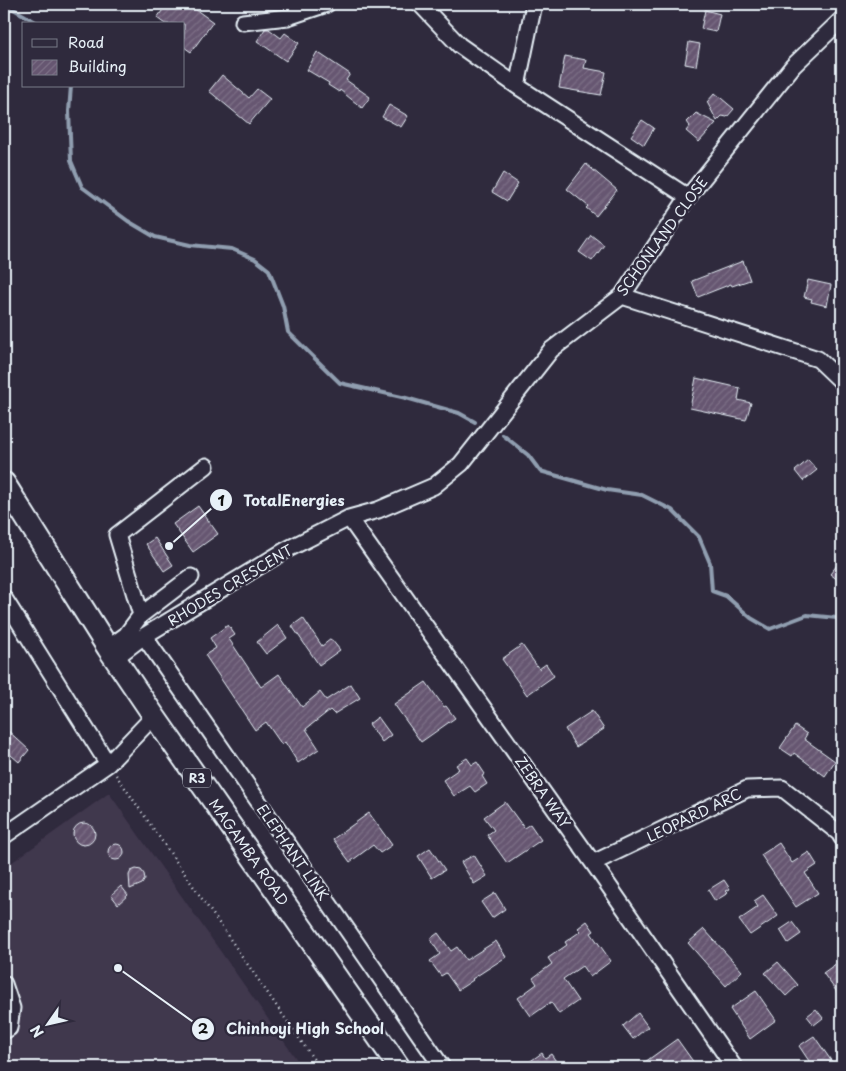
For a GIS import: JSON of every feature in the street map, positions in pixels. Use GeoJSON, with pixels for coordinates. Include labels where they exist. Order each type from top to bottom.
{"type":"FeatureCollection","features":[{"type":"Feature","properties":{"kind":"highway","name":"MAGAMBA ROAD"},"geometry":{"type":"LineString","coordinates":[[4,484],[154,716],[399,1067]]}},
{"type":"Feature","properties":{"kind":"street"},"geometry":{"type":"LineString","coordinates":[[243,22],[288,17],[327,4]]}},
{"type":"Feature","properties":{"kind":"street"},"geometry":{"type":"LineString","coordinates":[[420,4],[459,45],[517,86],[688,197]]}},
{"type":"Feature","properties":{"kind":"street"},"geometry":{"type":"LineString","coordinates":[[517,86],[534,4]]}},
{"type":"Feature","properties":{"kind":"street","name":"SCHONLAND CLOSE"},"geometry":{"type":"LineString","coordinates":[[349,518],[378,510],[434,486],[461,464],[551,350],[622,296],[688,197],[793,66],[842,19]]}},
{"type":"Feature","properties":{"kind":"street"},"geometry":{"type":"LineString","coordinates":[[622,296],[818,359],[842,382]]}},
{"type":"Feature","properties":{"kind":"street"},"geometry":{"type":"LineString","coordinates":[[141,615],[117,535],[206,466]]}},
{"type":"Feature","properties":{"kind":"street","name":"RHODES CRESCENT"},"geometry":{"type":"LineString","coordinates":[[112,653],[144,636],[286,550],[349,518]]}},
{"type":"Feature","properties":{"kind":"street","name":"ZEBRA WAY"},"geometry":{"type":"LineString","coordinates":[[349,518],[593,863],[734,1067]]}},
{"type":"Feature","properties":{"kind":"street"},"geometry":{"type":"LineString","coordinates":[[112,653],[141,615],[191,577]]}},
{"type":"Feature","properties":{"kind":"street"},"geometry":{"type":"LineString","coordinates":[[4,598],[108,764]]}},
{"type":"Feature","properties":{"kind":"street","name":"ELEPHANT LINK"},"geometry":{"type":"LineString","coordinates":[[144,636],[442,1067]]}},
{"type":"Feature","properties":{"kind":"street"},"geometry":{"type":"LineString","coordinates":[[4,836],[108,764],[154,716]]}},
{"type":"Feature","properties":{"kind":"street","name":"LEOPARD ARC"},"geometry":{"type":"LineString","coordinates":[[593,863],[747,789],[782,788],[839,833],[842,838]]}},
{"type":"Feature","properties":{"kind":"street"},"geometry":{"type":"LineString","coordinates":[[4,984],[12,1008],[9,1028],[4,1031]]}},
{"type":"Feature","properties":{"kind":"path"},"geometry":{"type":"LineString","coordinates":[[108,764],[319,1067]]}},
{"type":"Feature","properties":{"kind":"shaded area"},"geometry":{"type":"Polygon","coordinates":[[[109,793],[302,1067],[4,1067],[4,868],[109,793]]]}},
{"type":"Feature","properties":{"kind":"building"},"geometry":{"type":"Polygon","coordinates":[[[167,4],[188,4],[213,22],[191,52],[185,48],[185,22],[162,22],[157,18],[167,4]]]}},
{"type":"Feature","properties":{"kind":"building"},"geometry":{"type":"Polygon","coordinates":[[[705,10],[720,14],[716,32],[701,29],[705,10]]]}},
{"type":"Feature","properties":{"kind":"building"},"geometry":{"type":"Polygon","coordinates":[[[265,29],[269,29],[281,38],[285,33],[299,43],[286,61],[257,41],[265,29]]]}},
{"type":"Feature","properties":{"kind":"building"},"geometry":{"type":"Polygon","coordinates":[[[689,42],[700,44],[696,66],[685,64],[689,42]]]}},
{"type":"Feature","properties":{"kind":"building"},"geometry":{"type":"Polygon","coordinates":[[[317,52],[350,74],[346,80],[370,97],[362,108],[340,90],[339,92],[328,85],[329,83],[307,70],[317,52]]]}},
{"type":"Feature","properties":{"kind":"building"},"geometry":{"type":"Polygon","coordinates":[[[565,56],[586,60],[584,68],[606,72],[601,95],[559,88],[565,56]]]}},
{"type":"Feature","properties":{"kind":"building"},"geometry":{"type":"Polygon","coordinates":[[[222,75],[249,98],[257,89],[270,99],[249,124],[209,91],[222,75]]]}},
{"type":"Feature","properties":{"kind":"building"},"geometry":{"type":"Polygon","coordinates":[[[715,93],[734,109],[727,117],[722,116],[717,121],[707,102],[715,93]]]}},
{"type":"Feature","properties":{"kind":"building"},"geometry":{"type":"Polygon","coordinates":[[[389,105],[408,116],[401,127],[382,117],[389,105]]]}},
{"type":"Feature","properties":{"kind":"building"},"geometry":{"type":"Polygon","coordinates":[[[696,113],[716,123],[699,142],[686,131],[690,126],[687,122],[696,113]]]}},
{"type":"Feature","properties":{"kind":"building"},"geometry":{"type":"Polygon","coordinates":[[[642,120],[654,128],[644,145],[631,136],[642,120]]]}},
{"type":"Feature","properties":{"kind":"building"},"geometry":{"type":"Polygon","coordinates":[[[586,164],[617,190],[596,216],[586,208],[588,206],[567,189],[586,164]]]}},
{"type":"Feature","properties":{"kind":"building"},"geometry":{"type":"Polygon","coordinates":[[[503,173],[518,183],[507,201],[492,192],[503,173]]]}},
{"type":"Feature","properties":{"kind":"building"},"geometry":{"type":"Polygon","coordinates":[[[591,235],[604,245],[592,261],[579,252],[591,235]]]}},
{"type":"Feature","properties":{"kind":"building"},"geometry":{"type":"Polygon","coordinates":[[[743,261],[750,280],[732,286],[731,284],[698,297],[692,281],[743,261]]]}},
{"type":"Feature","properties":{"kind":"building"},"geometry":{"type":"Polygon","coordinates":[[[808,280],[831,285],[827,306],[811,302],[812,299],[804,297],[808,280]]]}},
{"type":"Feature","properties":{"kind":"building"},"geometry":{"type":"Polygon","coordinates":[[[696,378],[740,388],[738,400],[751,403],[746,420],[690,408],[696,378]]]}},
{"type":"Feature","properties":{"kind":"building"},"geometry":{"type":"Polygon","coordinates":[[[808,460],[817,470],[803,481],[795,471],[808,460]]]}},
{"type":"Feature","properties":{"kind":"building"},"geometry":{"type":"Polygon","coordinates":[[[198,506],[218,534],[193,552],[173,524],[198,506]]]}},
{"type":"Feature","properties":{"kind":"building"},"geometry":{"type":"Polygon","coordinates":[[[155,538],[173,565],[164,571],[146,544],[155,538]]]}},
{"type":"Feature","properties":{"kind":"building"},"geometry":{"type":"Polygon","coordinates":[[[842,559],[842,583],[830,574],[842,559]]]}},
{"type":"Feature","properties":{"kind":"building"},"geometry":{"type":"Polygon","coordinates":[[[303,618],[322,646],[331,639],[340,650],[319,665],[292,626],[303,618]]]}},
{"type":"Feature","properties":{"kind":"building"},"geometry":{"type":"Polygon","coordinates":[[[228,625],[235,635],[229,639],[261,687],[279,674],[302,707],[320,692],[326,700],[351,684],[360,698],[334,714],[330,710],[306,729],[319,749],[298,763],[285,742],[282,745],[266,722],[255,730],[205,655],[216,648],[210,638],[228,625]]]}},
{"type":"Feature","properties":{"kind":"building"},"geometry":{"type":"Polygon","coordinates":[[[278,625],[287,638],[266,654],[257,642],[278,625]]]}},
{"type":"Feature","properties":{"kind":"building"},"geometry":{"type":"Polygon","coordinates":[[[522,645],[539,669],[546,664],[554,676],[527,695],[502,659],[522,645]]]}},
{"type":"Feature","properties":{"kind":"building"},"geometry":{"type":"Polygon","coordinates":[[[426,682],[444,707],[446,706],[455,718],[421,742],[394,704],[426,682]]]}},
{"type":"Feature","properties":{"kind":"building"},"geometry":{"type":"Polygon","coordinates":[[[592,711],[604,729],[576,747],[565,729],[592,711]]]}},
{"type":"Feature","properties":{"kind":"building"},"geometry":{"type":"Polygon","coordinates":[[[378,717],[391,735],[382,742],[369,724],[378,717]]]}},
{"type":"Feature","properties":{"kind":"building"},"geometry":{"type":"Polygon","coordinates":[[[795,726],[807,734],[804,739],[835,761],[825,776],[794,753],[792,756],[780,748],[795,726]]]}},
{"type":"Feature","properties":{"kind":"building"},"geometry":{"type":"Polygon","coordinates":[[[4,727],[29,750],[19,762],[4,749],[4,727]]]}},
{"type":"Feature","properties":{"kind":"building"},"geometry":{"type":"Polygon","coordinates":[[[467,758],[472,765],[477,762],[485,774],[482,776],[487,784],[475,792],[470,786],[454,796],[443,780],[459,769],[456,765],[467,758]]]}},
{"type":"Feature","properties":{"kind":"building"},"geometry":{"type":"Polygon","coordinates":[[[505,802],[524,828],[530,824],[541,840],[507,863],[487,835],[494,830],[484,817],[505,802]]]}},
{"type":"Feature","properties":{"kind":"building"},"geometry":{"type":"Polygon","coordinates":[[[369,813],[392,845],[380,853],[373,845],[350,862],[333,839],[369,813]]]}},
{"type":"Feature","properties":{"kind":"building"},"geometry":{"type":"Polygon","coordinates":[[[84,823],[92,826],[95,834],[92,842],[84,845],[76,842],[73,834],[76,826],[84,823]]]}},
{"type":"Feature","properties":{"kind":"building"},"geometry":{"type":"Polygon","coordinates":[[[779,843],[792,863],[809,852],[817,865],[805,873],[818,893],[796,907],[761,855],[779,843]]]}},
{"type":"Feature","properties":{"kind":"building"},"geometry":{"type":"Polygon","coordinates":[[[113,844],[119,844],[124,849],[122,858],[113,860],[108,855],[108,849],[113,844]]]}},
{"type":"Feature","properties":{"kind":"building"},"geometry":{"type":"Polygon","coordinates":[[[430,848],[445,870],[432,878],[418,856],[430,848]]]}},
{"type":"Feature","properties":{"kind":"building"},"geometry":{"type":"Polygon","coordinates":[[[474,855],[487,876],[474,884],[461,862],[474,855]]]}},
{"type":"Feature","properties":{"kind":"building"},"geometry":{"type":"Polygon","coordinates":[[[141,870],[145,879],[142,884],[130,889],[129,875],[131,871],[141,870]]]}},
{"type":"Feature","properties":{"kind":"building"},"geometry":{"type":"Polygon","coordinates":[[[724,880],[730,889],[726,891],[728,893],[715,901],[708,890],[724,880]]]}},
{"type":"Feature","properties":{"kind":"building"},"geometry":{"type":"Polygon","coordinates":[[[121,886],[128,895],[118,904],[111,895],[121,886]]]}},
{"type":"Feature","properties":{"kind":"building"},"geometry":{"type":"Polygon","coordinates":[[[495,893],[505,909],[492,918],[481,902],[495,893]]]}},
{"type":"Feature","properties":{"kind":"building"},"geometry":{"type":"Polygon","coordinates":[[[763,895],[778,916],[750,935],[739,920],[758,907],[754,901],[763,895]]]}},
{"type":"Feature","properties":{"kind":"building"},"geometry":{"type":"Polygon","coordinates":[[[587,921],[594,931],[591,933],[611,961],[590,977],[582,966],[563,979],[578,1001],[559,1014],[551,1002],[531,1016],[518,998],[537,984],[533,978],[552,964],[548,958],[567,945],[565,942],[581,931],[578,928],[587,921]]]}},
{"type":"Feature","properties":{"kind":"building"},"geometry":{"type":"Polygon","coordinates":[[[792,922],[801,934],[788,943],[780,930],[792,922]]]}},
{"type":"Feature","properties":{"kind":"building"},"geometry":{"type":"Polygon","coordinates":[[[704,929],[742,971],[726,986],[688,943],[704,929]]]}},
{"type":"Feature","properties":{"kind":"building"},"geometry":{"type":"Polygon","coordinates":[[[438,933],[451,951],[457,947],[466,960],[496,941],[506,957],[458,990],[446,973],[441,976],[430,961],[440,954],[430,939],[438,933]]]}},
{"type":"Feature","properties":{"kind":"building"},"geometry":{"type":"Polygon","coordinates":[[[778,962],[798,985],[786,996],[765,973],[778,962]]]}},
{"type":"Feature","properties":{"kind":"building"},"geometry":{"type":"Polygon","coordinates":[[[837,963],[842,971],[842,999],[823,973],[837,963]]]}},
{"type":"Feature","properties":{"kind":"building"},"geometry":{"type":"Polygon","coordinates":[[[756,991],[776,1020],[750,1039],[730,1009],[756,991]]]}},
{"type":"Feature","properties":{"kind":"building"},"geometry":{"type":"Polygon","coordinates":[[[816,1009],[823,1018],[814,1025],[807,1016],[816,1009]]]}},
{"type":"Feature","properties":{"kind":"building"},"geometry":{"type":"Polygon","coordinates":[[[638,1013],[648,1027],[633,1039],[623,1026],[638,1013]]]}},
{"type":"Feature","properties":{"kind":"building"},"geometry":{"type":"Polygon","coordinates":[[[814,1036],[836,1067],[813,1067],[799,1046],[814,1036]]]}},
{"type":"Feature","properties":{"kind":"building"},"geometry":{"type":"Polygon","coordinates":[[[677,1039],[697,1067],[638,1067],[677,1039]]]}},
{"type":"Feature","properties":{"kind":"building"},"geometry":{"type":"Polygon","coordinates":[[[542,1053],[545,1058],[551,1054],[560,1067],[522,1067],[542,1053]]]}},
{"type":"Feature","properties":{"kind":"waterway"},"geometry":{"type":"LineString","coordinates":[[5,4],[36,22]]}},
{"type":"Feature","properties":{"kind":"waterway"},"geometry":{"type":"LineString","coordinates":[[71,88],[69,111],[71,161],[82,187],[128,221],[155,237],[190,245],[232,249],[255,259],[269,270],[283,306],[288,332],[340,383],[406,398],[459,413],[475,422]]}},
{"type":"Feature","properties":{"kind":"waterway"},"geometry":{"type":"LineString","coordinates":[[503,435],[528,455],[540,471],[607,490],[642,495],[672,510],[699,537],[710,563],[712,591],[726,596],[751,618],[770,629],[807,615],[837,618],[842,625]]}},
{"type":"Feature","properties":{"kind":"place","name":"TotalEnergies"},"geometry":{"type":"Point","coordinates":[169,546]}},
{"type":"Feature","properties":{"kind":"place","name":"Chinhoyi High School"},"geometry":{"type":"Point","coordinates":[118,968]}}]}
